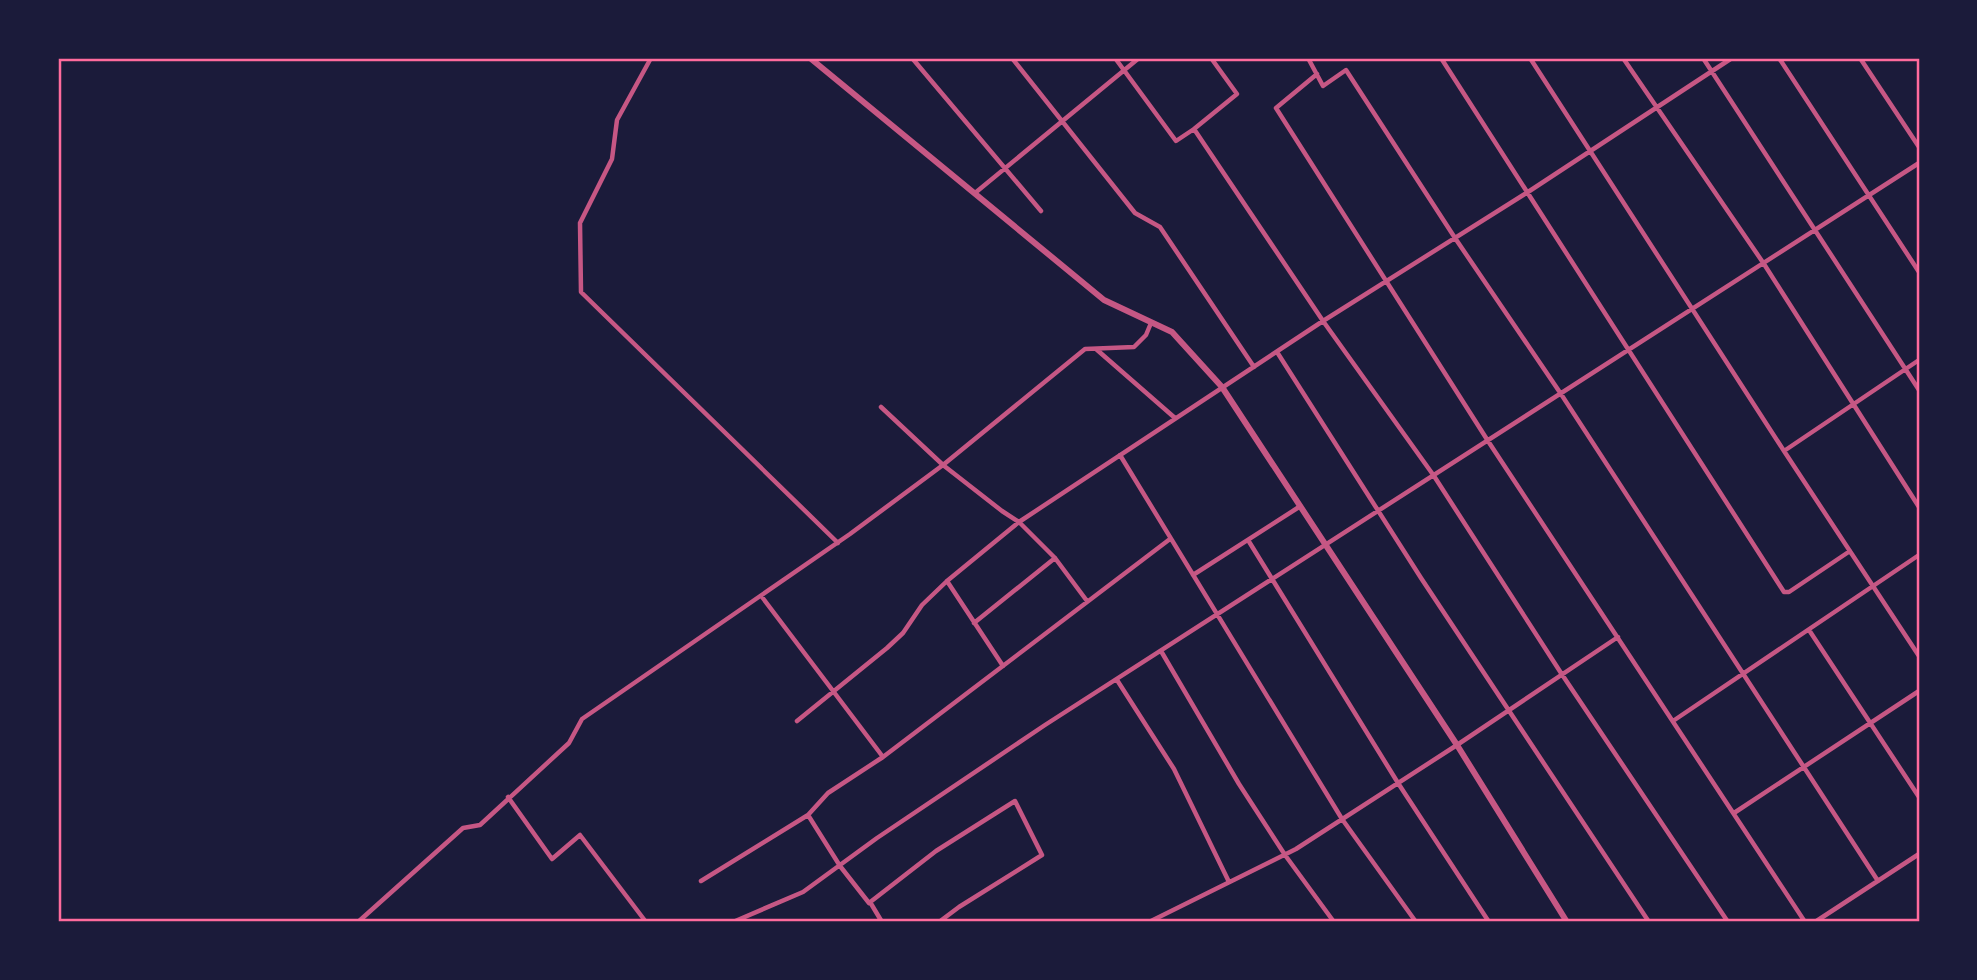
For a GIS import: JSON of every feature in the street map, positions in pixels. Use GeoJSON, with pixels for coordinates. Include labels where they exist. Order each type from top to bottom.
{"type":"FeatureCollection","features":[{"type":"Feature","properties":{"kind":"street"},"geometry":{"type":"LineString","coordinates":[[651,58],[617,120],[612,159],[580,223],[581,292],[838,543]]}},
{"type":"Feature","properties":{"kind":"street"},"geometry":{"type":"LineString","coordinates":[[912,58],[1041,211]]}},
{"type":"Feature","properties":{"kind":"street"},"geometry":{"type":"LineString","coordinates":[[1012,58],[1135,213],[1160,227],[1254,367]]}},
{"type":"Feature","properties":{"kind":"street"},"geometry":{"type":"LineString","coordinates":[[1115,58],[1176,141],[1237,94],[1211,58]]}},
{"type":"Feature","properties":{"kind":"street"},"geometry":{"type":"LineString","coordinates":[[975,193],[1139,58]]}},
{"type":"Feature","properties":{"kind":"street"},"geometry":{"type":"LineString","coordinates":[[1308,58],[1323,86],[1346,71],[1561,394],[1802,769],[1878,881]]}},
{"type":"Feature","properties":{"kind":"street"},"geometry":{"type":"LineString","coordinates":[[1441,58],[1784,592],[1789,592],[1850,551]]}},
{"type":"Feature","properties":{"kind":"street"},"geometry":{"type":"LineString","coordinates":[[1530,58],[1919,656]]}},
{"type":"Feature","properties":{"kind":"street"},"geometry":{"type":"LineString","coordinates":[[1623,58],[1764,264],[1919,507]]}},
{"type":"Feature","properties":{"kind":"street"},"geometry":{"type":"LineString","coordinates":[[1703,58],[1919,390]]}},
{"type":"Feature","properties":{"kind":"street"},"geometry":{"type":"LineString","coordinates":[[797,721],[903,633],[922,606],[947,581],[1019,522],[1323,321],[1528,192],[1732,58]]}},
{"type":"Feature","properties":{"kind":"street"},"geometry":{"type":"LineString","coordinates":[[1779,58],[1919,272]]}},
{"type":"Feature","properties":{"kind":"street"},"geometry":{"type":"LineString","coordinates":[[1860,58],[1919,147]]}},
{"type":"Feature","properties":{"kind":"street"},"geometry":{"type":"LineString","coordinates":[[815,59],[1104,300],[1172,332],[1222,387],[1457,745],[1567,922]]}},
{"type":"Feature","properties":{"kind":"street"},"geometry":{"type":"LineString","coordinates":[[1317,74],[1276,108],[1488,441],[1805,922]]}},
{"type":"Feature","properties":{"kind":"street"},"geometry":{"type":"LineString","coordinates":[[1194,129],[1323,321],[1434,476],[1561,673],[1728,922]]}},
{"type":"Feature","properties":{"kind":"street"},"geometry":{"type":"LineString","coordinates":[[733,922],[803,892],[1045,725],[1919,163]]}},
{"type":"Feature","properties":{"kind":"street"},"geometry":{"type":"LineString","coordinates":[[358,922],[463,828],[480,825],[569,743],[582,719],[838,543],[943,465],[1085,349],[1134,347],[1146,335],[1152,323]]}},
{"type":"Feature","properties":{"kind":"street"},"geometry":{"type":"LineString","coordinates":[[1096,349],[1175,418]]}},
{"type":"Feature","properties":{"kind":"street"},"geometry":{"type":"LineString","coordinates":[[1277,352],[1507,710],[1649,922]]}},
{"type":"Feature","properties":{"kind":"street"},"geometry":{"type":"LineString","coordinates":[[1784,451],[1919,360]]}},
{"type":"Feature","properties":{"kind":"street"},"geometry":{"type":"LineString","coordinates":[[881,407],[943,465],[1019,522],[1055,558],[1087,601]]}},
{"type":"Feature","properties":{"kind":"street"},"geometry":{"type":"LineString","coordinates":[[1120,455],[1342,819],[1416,922]]}},
{"type":"Feature","properties":{"kind":"street"},"geometry":{"type":"LineString","coordinates":[[1193,575],[1299,507]]}},
{"type":"Feature","properties":{"kind":"street"},"geometry":{"type":"LineString","coordinates":[[701,881],[808,815],[828,793],[883,757],[1170,539]]}},
{"type":"Feature","properties":{"kind":"street"},"geometry":{"type":"LineString","coordinates":[[1248,540],[1398,783],[1489,922]]}},
{"type":"Feature","properties":{"kind":"street"},"geometry":{"type":"LineString","coordinates":[[1673,721],[1919,555]]}},
{"type":"Feature","properties":{"kind":"street"},"geometry":{"type":"LineString","coordinates":[[974,623],[1055,558]]}},
{"type":"Feature","properties":{"kind":"street"},"geometry":{"type":"LineString","coordinates":[[947,581],[1003,666]]}},
{"type":"Feature","properties":{"kind":"street"},"geometry":{"type":"LineString","coordinates":[[762,597],[883,757]]}},
{"type":"Feature","properties":{"kind":"street"},"geometry":{"type":"LineString","coordinates":[[1810,630],[1919,797]]}},
{"type":"Feature","properties":{"kind":"street"},"geometry":{"type":"LineString","coordinates":[[1149,922],[1285,855],[1457,745],[1618,637]]}},
{"type":"Feature","properties":{"kind":"street"},"geometry":{"type":"LineString","coordinates":[[1161,652],[1239,784],[1285,855],[1334,922]]}},
{"type":"Feature","properties":{"kind":"street"},"geometry":{"type":"LineString","coordinates":[[1117,680],[1174,769],[1229,882]]}},
{"type":"Feature","properties":{"kind":"street"},"geometry":{"type":"LineString","coordinates":[[1734,813],[1919,691]]}},
{"type":"Feature","properties":{"kind":"street"},"geometry":{"type":"LineString","coordinates":[[508,797],[552,859],[580,835],[646,922]]}},
{"type":"Feature","properties":{"kind":"street"},"geometry":{"type":"LineString","coordinates":[[870,902],[936,851],[1015,801],[1042,855],[939,922]]}},
{"type":"Feature","properties":{"kind":"street"},"geometry":{"type":"LineString","coordinates":[[808,815],[839,866],[870,902],[882,922]]}},
{"type":"Feature","properties":{"kind":"street"},"geometry":{"type":"LineString","coordinates":[[1815,922],[1919,854]]}}]}
